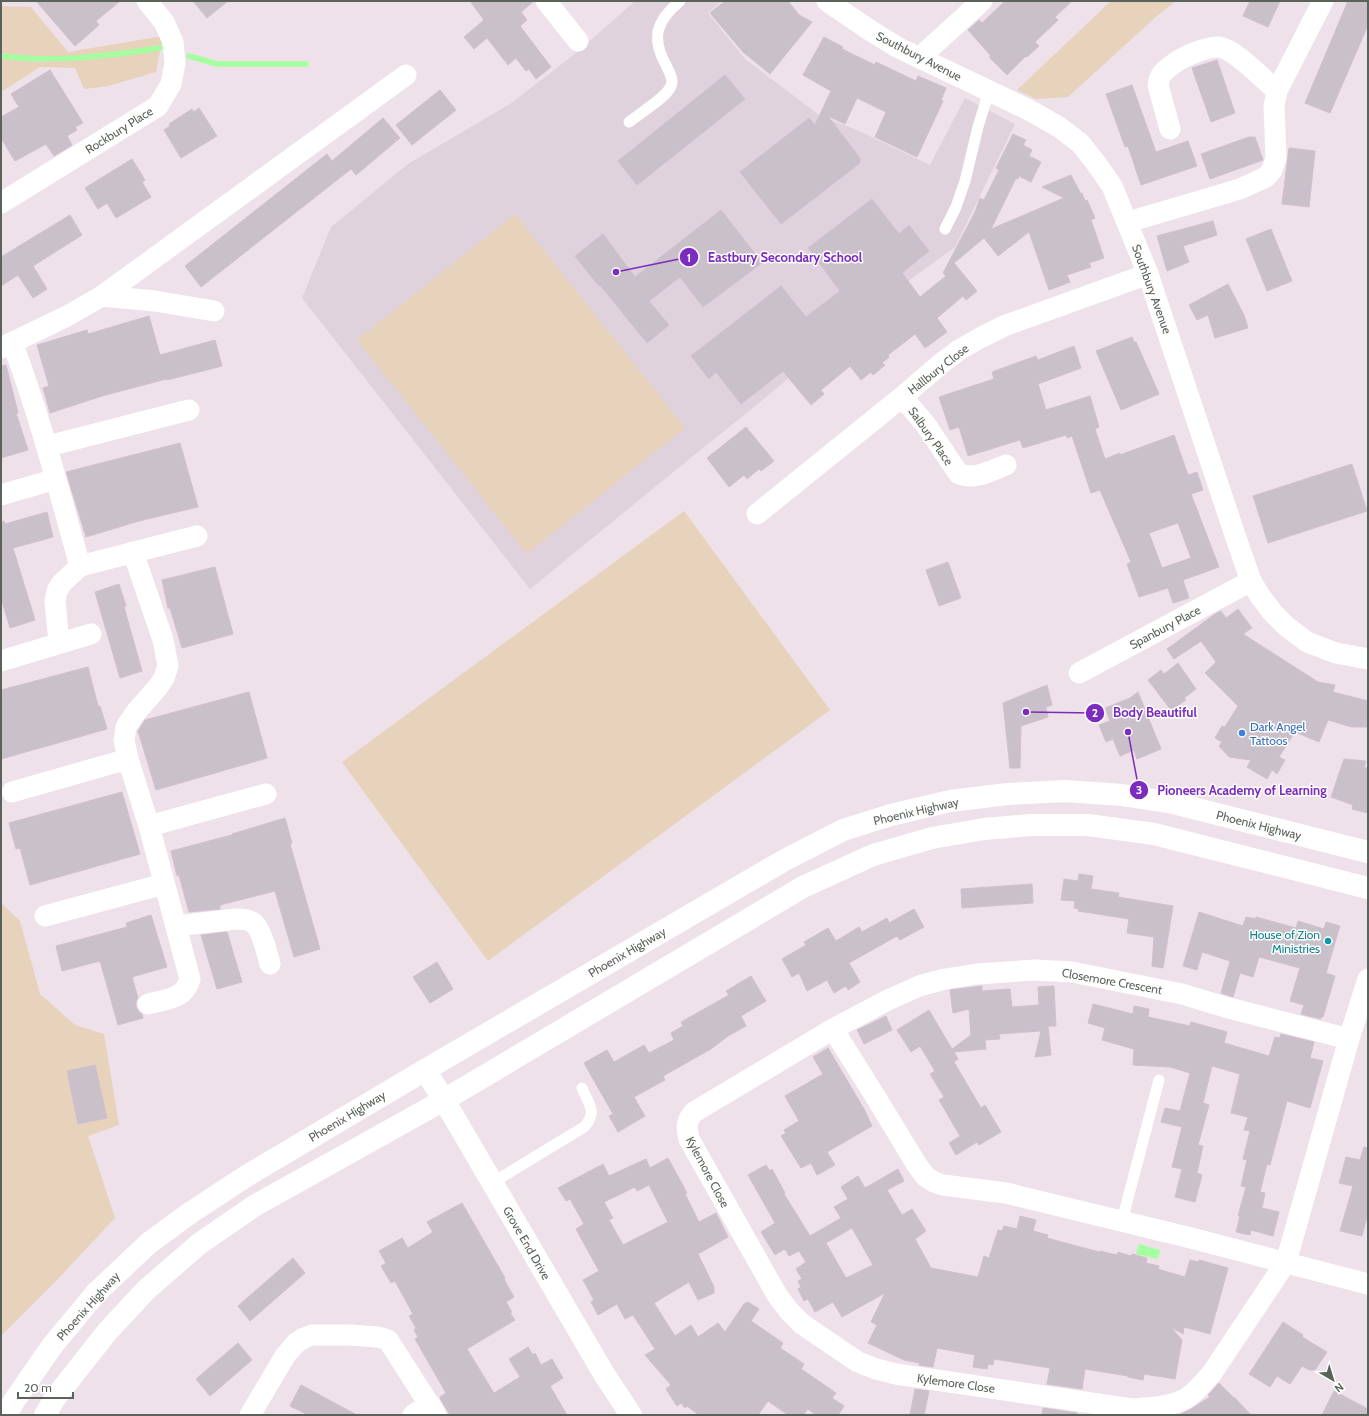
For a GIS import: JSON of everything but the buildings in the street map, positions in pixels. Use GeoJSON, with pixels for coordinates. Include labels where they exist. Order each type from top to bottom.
{"type":"FeatureCollection","features":[{"type":"Feature","properties":{"kind":"main road","name":"Phoenix Highway"},"geometry":{"type":"LineString","coordinates":[[6,1415],[52,1346],[96,1293],[149,1242],[190,1213],[248,1175],[424,1070],[783,861],[843,830],[890,815],[950,801],[1008,794],[1065,791],[1122,795],[1173,803],[1368,852]]}},
{"type":"Feature","properties":{"kind":"main road"},"geometry":{"type":"LineString","coordinates":[[45,1415],[55,1398],[107,1332],[146,1290],[198,1244],[254,1206],[444,1100],[803,887],[873,855],[932,838],[992,828],[1031,825],[1088,825],[1154,834],[1368,888]]}},
{"type":"Feature","properties":{"kind":"main road","name":"Grove End Drive"},"geometry":{"type":"LineString","coordinates":[[424,1070],[444,1100],[604,1374],[631,1415]]}},
{"type":"Feature","properties":{"kind":"street","name":"Rockbury Place"},"geometry":{"type":"LineString","coordinates":[[1,203],[158,106],[171,84],[175,64],[173,42],[164,22],[147,1]]}},
{"type":"Feature","properties":{"kind":"street"},"geometry":{"type":"LineString","coordinates":[[546,1],[578,41]]}},
{"type":"Feature","properties":{"kind":"street","name":"Southbury Avenue"},"geometry":{"type":"LineString","coordinates":[[827,1],[868,29],[919,58],[1029,110],[1059,127],[1080,143],[1112,186],[1128,222],[1148,274],[1251,581],[1260,596],[1274,613],[1286,626],[1307,642],[1336,653],[1368,659]]}},
{"type":"Feature","properties":{"kind":"street"},"geometry":{"type":"LineString","coordinates":[[919,58],[982,1]]}},
{"type":"Feature","properties":{"kind":"street"},"geometry":{"type":"LineString","coordinates":[[1128,222],[1240,190],[1266,177],[1272,170],[1276,158],[1274,106],[1277,91],[1323,1]]}},
{"type":"Feature","properties":{"kind":"street"},"geometry":{"type":"LineString","coordinates":[[1170,129],[1158,85],[1158,77],[1163,71],[1179,60],[1204,49],[1219,47],[1230,51],[1239,57],[1277,91]]}},
{"type":"Feature","properties":{"kind":"street"},"geometry":{"type":"LineString","coordinates":[[80,566],[48,446],[27,382],[7,345],[67,316],[102,296],[406,75]]}},
{"type":"Feature","properties":{"kind":"street","name":"Hallbury Close"},"geometry":{"type":"LineString","coordinates":[[757,514],[943,362],[980,338],[1004,326],[1148,274]]}},
{"type":"Feature","properties":{"kind":"street"},"geometry":{"type":"LineString","coordinates":[[102,296],[155,301],[214,311]]}},
{"type":"Feature","properties":{"kind":"street","name":"Salbury Place"},"geometry":{"type":"LineString","coordinates":[[902,397],[926,425],[958,473],[964,477],[972,477],[1006,465]]}},
{"type":"Feature","properties":{"kind":"street"},"geometry":{"type":"LineString","coordinates":[[48,446],[189,410]]}},
{"type":"Feature","properties":{"kind":"street"},"geometry":{"type":"LineString","coordinates":[[1,495],[56,479]]}},
{"type":"Feature","properties":{"kind":"street"},"geometry":{"type":"LineString","coordinates":[[58,644],[55,601],[57,592],[61,584],[80,566],[197,536]]}},
{"type":"Feature","properties":{"kind":"street"},"geometry":{"type":"LineString","coordinates":[[133,552],[163,640],[168,666],[164,678],[136,712],[126,727],[124,740],[128,759],[149,826],[190,979],[188,987],[181,995],[148,1004]]}},
{"type":"Feature","properties":{"kind":"street","name":"Spanbury Place"},"geometry":{"type":"LineString","coordinates":[[1079,672],[1251,581]]}},
{"type":"Feature","properties":{"kind":"street"},"geometry":{"type":"LineString","coordinates":[[1,661],[91,634]]}},
{"type":"Feature","properties":{"kind":"street"},"geometry":{"type":"LineString","coordinates":[[12,792],[128,759]]}},
{"type":"Feature","properties":{"kind":"street"},"geometry":{"type":"LineString","coordinates":[[149,826],[266,794]]}},
{"type":"Feature","properties":{"kind":"street"},"geometry":{"type":"LineString","coordinates":[[45,916],[164,884]]}},
{"type":"Feature","properties":{"kind":"street"},"geometry":{"type":"LineString","coordinates":[[176,926],[236,919],[245,919],[253,922],[258,927],[270,964]]}},
{"type":"Feature","properties":{"kind":"street","name":"Closemore Crescent"},"geometry":{"type":"LineString","coordinates":[[833,1029],[886,1001],[919,986],[945,979],[977,974],[1035,970],[1072,972],[1182,994],[1225,1007],[1350,1039]]}},
{"type":"Feature","properties":{"kind":"street"},"geometry":{"type":"LineString","coordinates":[[1286,1262],[1368,979]]}},
{"type":"Feature","properties":{"kind":"street"},"geometry":{"type":"LineString","coordinates":[[833,1029],[917,1165],[925,1176],[934,1182],[943,1185],[1006,1193],[1286,1262],[1368,1284]]}},
{"type":"Feature","properties":{"kind":"street","name":"Kylemore Close"},"geometry":{"type":"LineString","coordinates":[[833,1029],[694,1112],[688,1119],[686,1126],[689,1139],[777,1295],[789,1311],[802,1324],[858,1362],[876,1369],[896,1374],[1132,1409],[1156,1408],[1184,1399],[1199,1388],[1212,1373],[1286,1262]]}},
{"type":"Feature","properties":{"kind":"street"},"geometry":{"type":"LineString","coordinates":[[250,1415],[285,1356],[296,1343],[312,1335],[349,1335],[378,1337],[388,1340],[426,1411]]}},
{"type":"Feature","properties":{"kind":"lane"},"geometry":{"type":"LineString","coordinates":[[629,122],[667,93],[671,86],[672,80],[670,72],[660,55],[657,44],[658,30],[662,20],[680,1]]}},
{"type":"Feature","properties":{"kind":"lane"},"geometry":{"type":"LineString","coordinates":[[945,229],[956,207],[965,181],[978,127],[989,91]]}},
{"type":"Feature","properties":{"kind":"lane"},"geometry":{"type":"LineString","coordinates":[[1122,1221],[1159,1080]]}},
{"type":"Feature","properties":{"kind":"lane"},"geometry":{"type":"LineString","coordinates":[[492,1184],[584,1127],[590,1120],[592,1114],[582,1088]]}},
{"type":"Feature","properties":{"kind":"shaded area"},"geometry":{"type":"Polygon","coordinates":[[[635,1],[722,1],[708,13],[745,59],[819,115],[859,131],[930,165],[965,98],[1015,124],[955,247],[870,309],[753,408],[530,589],[302,298],[331,227],[408,164],[510,104],[576,53],[635,1]]]}},
{"type":"Feature","properties":{"kind":"shaded area"},"geometry":{"type":"Polygon","coordinates":[[[1111,1],[1176,1],[1158,15],[1068,97],[1036,99],[1017,90],[1111,1]]]}},
{"type":"Feature","properties":{"kind":"shaded area"},"geometry":{"type":"Polygon","coordinates":[[[1,6],[31,7],[68,52],[163,36],[156,72],[108,86],[84,89],[75,68],[40,67],[1,92],[1,6]]]}},
{"type":"Feature","properties":{"kind":"shaded area"},"geometry":{"type":"Polygon","coordinates":[[[515,214],[685,428],[527,554],[357,340],[515,214]]]}},
{"type":"Feature","properties":{"kind":"shaded area"},"geometry":{"type":"Polygon","coordinates":[[[684,511],[830,710],[488,961],[342,762],[684,511]]]}},
{"type":"Feature","properties":{"kind":"shaded area"},"geometry":{"type":"Polygon","coordinates":[[[1,903],[20,921],[40,994],[75,1025],[104,1034],[119,1125],[88,1136],[115,1218],[56,1281],[1,1336],[1,903]]]}},
{"type":"Feature","properties":{"kind":"shaded area"},"geometry":{"type":"Polygon","coordinates":[[[1139,1244],[1160,1250],[1158,1259],[1136,1254],[1139,1244]]]}},
{"type":"Feature","properties":{"kind":"waterway"},"geometry":{"type":"LineString","coordinates":[[1,56],[61,59],[120,54],[160,48]]}},
{"type":"Feature","properties":{"kind":"waterway"},"geometry":{"type":"LineString","coordinates":[[189,56],[217,64],[306,64]]}},
{"type":"Feature","properties":{"kind":"place","name":"Eastbury Secondary School"},"geometry":{"type":"Point","coordinates":[616,272]}},
{"type":"Feature","properties":{"kind":"place","name":"Body Beautiful"},"geometry":{"type":"Point","coordinates":[1026,712]}},
{"type":"Feature","properties":{"kind":"place","name":"Pioneers Academy of Learning"},"geometry":{"type":"Point","coordinates":[1128,732]}},
{"type":"Feature","properties":{"kind":"place","name":"Dark Angel Tattoos"},"geometry":{"type":"Point","coordinates":[1242,733]}},
{"type":"Feature","properties":{"kind":"place","name":"House of Zion Ministries"},"geometry":{"type":"Point","coordinates":[1328,941]}}]}
